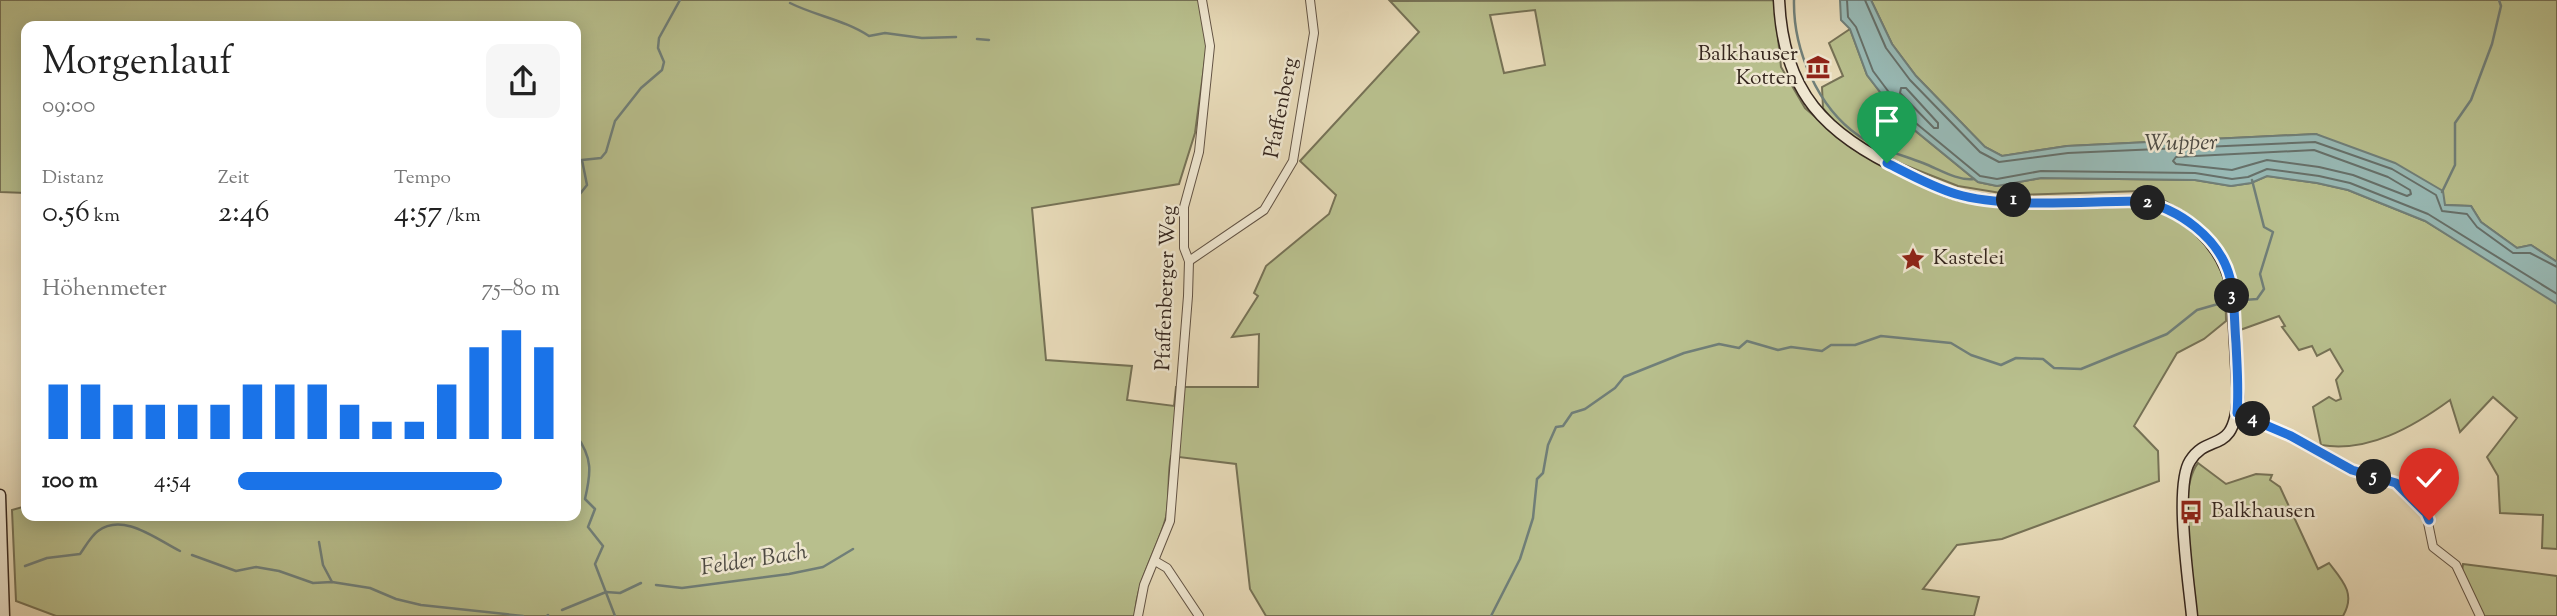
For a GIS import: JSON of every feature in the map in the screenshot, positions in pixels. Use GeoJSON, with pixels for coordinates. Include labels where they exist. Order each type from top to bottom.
{"type":"FeatureCollection","features":[{"type":"Feature","properties":{"kind":"main road"},"geometry":{"type":"LineString","coordinates":[[1779,0],[1785,51],[1793,77],[1804,95],[1842,136],[1861,151],[1958,195],[2010,200],[2140,201],[2161,205],[2197,229],[2215,249],[2229,275],[2234,316],[2237,413],[2227,436],[2194,456],[2186,474],[2184,510],[2192,616]]}},
{"type":"Feature","properties":{"kind":"main road"},"geometry":{"type":"LineString","coordinates":[[0,495],[4,616]]}},
{"type":"Feature","properties":{"kind":"street","name":"Pfaffenberger Weg"},"geometry":{"type":"LineString","coordinates":[[1138,616],[1144,585],[1170,522],[1189,261],[1184,248],[1184,207],[1199,152],[1210,46],[1202,0]]}},
{"type":"Feature","properties":{"kind":"street","name":"Pfaffenberg"},"geometry":{"type":"LineString","coordinates":[[1189,261],[1264,210],[1293,161],[1314,33],[1310,0]]}},
{"type":"Feature","properties":{"kind":"street"},"geometry":{"type":"LineString","coordinates":[[2237,413],[2291,436],[2352,470],[2396,483],[2426,513],[2436,552],[2456,565],[2480,616]]}},
{"type":"Feature","properties":{"kind":"street"},"geometry":{"type":"LineString","coordinates":[[1155,561],[1168,570],[1199,616]]}},
{"type":"Feature","properties":{"kind":"green space"},"geometry":{"type":"Polygon","coordinates":[[[0,0],[1199,0],[1207,45],[1195,133],[1179,184],[1032,208],[1046,360],[1132,366],[1127,400],[1174,406],[1176,387],[1258,387],[1259,334],[1232,337],[1258,296],[1254,293],[1266,266],[1329,214],[1336,195],[1300,161],[1419,32],[1390,1],[1774,0],[1781,67],[1805,108],[1851,148],[1905,178],[1952,197],[2133,206],[2165,211],[2195,233],[2215,255],[2225,274],[2226,321],[2204,339],[2177,353],[2134,426],[2158,451],[2159,481],[2002,539],[1957,545],[1923,589],[1979,597],[1974,616],[1266,616],[1250,589],[1236,464],[1171,456],[1166,517],[1139,590],[1135,616],[56,616],[16,601],[12,510],[21,507],[21,521],[581,521],[581,21],[21,21],[21,193],[0,192],[0,0]],[[1535,10],[1490,15],[1504,73],[1545,65],[1535,10]]]}},
{"type":"Feature","properties":{"kind":"green space"},"geometry":{"type":"Polygon","coordinates":[[[1871,0],[2557,0],[2557,262],[2531,245],[2517,248],[2481,222],[2471,206],[2445,205],[2316,134],[2067,146],[2002,156],[1985,147],[1916,76],[1892,44],[1871,0]]]}},
{"type":"Feature","properties":{"kind":"green space"},"geometry":{"type":"Polygon","coordinates":[[[1850,29],[1867,75],[1901,119],[1978,182],[1997,186],[2041,178],[2195,180],[2231,186],[2251,183],[2267,176],[2317,183],[2348,190],[2425,221],[2551,298],[2557,304],[2557,549],[2542,548],[2543,515],[2500,513],[2498,476],[2487,457],[2517,418],[2493,397],[2460,432],[2450,400],[2421,420],[2389,436],[2356,445],[2321,445],[2313,407],[2329,397],[2336,401],[2341,399],[2336,380],[2343,371],[2330,349],[2317,356],[2312,346],[2299,350],[2282,327],[2285,326],[2279,316],[2240,330],[2237,286],[2223,253],[2197,223],[2167,202],[2142,191],[2013,195],[1958,186],[1884,157],[1839,128],[1823,108],[1822,87],[1843,76],[1829,43],[1850,29]]]}},
{"type":"Feature","properties":{"kind":"green space"},"geometry":{"type":"Polygon","coordinates":[[[2198,463],[2226,484],[2256,474],[2272,475],[2270,480],[2280,487],[2318,569],[2329,563],[2346,588],[2348,601],[2343,616],[2195,616],[2187,514],[2191,476],[2198,463]]]}},
{"type":"Feature","properties":{"kind":"green space"},"geometry":{"type":"Polygon","coordinates":[[[2463,564],[2557,576],[2557,616],[2482,616],[2462,572],[2463,564]]]}},
{"type":"Feature","properties":{"kind":"water","name":"Wupper"},"geometry":{"type":"Polygon","coordinates":[[[1840,0],[1871,0],[1892,44],[1916,76],[1985,147],[2002,156],[2067,146],[2316,134],[2395,163],[2443,191],[2445,205],[2471,206],[2481,222],[2517,248],[2531,245],[2557,262],[2557,304],[2425,221],[2348,190],[2317,183],[2267,176],[2251,183],[2231,186],[2195,180],[2041,178],[1997,186],[1978,182],[1901,119],[1867,75],[1850,29],[1841,20],[1840,0]]]}},
{"type":"Feature","properties":{"kind":"waterway"},"geometry":{"type":"LineString","coordinates":[[581,193],[587,185],[582,160],[601,158],[606,152],[615,121],[641,88],[662,70],[664,62],[658,48],[659,38],[680,0]]}},
{"type":"Feature","properties":{"kind":"waterway"},"geometry":{"type":"LineString","coordinates":[[1794,0],[1798,38],[1810,76],[1844,124],[1866,141],[1882,148],[1955,176],[1974,179]]}},
{"type":"Feature","properties":{"kind":"waterway"},"geometry":{"type":"LineString","coordinates":[[2442,192],[2455,165],[2455,123],[2471,100],[2492,44],[2501,6],[2499,0]]}},
{"type":"Feature","properties":{"kind":"waterway"},"geometry":{"type":"LineString","coordinates":[[790,3],[869,36],[885,33],[922,38],[956,37]]}},
{"type":"Feature","properties":{"kind":"waterway"},"geometry":{"type":"LineString","coordinates":[[977,39],[989,40]]}},
{"type":"Feature","properties":{"kind":"waterway"},"geometry":{"type":"LineString","coordinates":[[2244,300],[2257,299],[2264,289],[2260,274],[2273,232],[2264,227],[2252,180]]}},
{"type":"Feature","properties":{"kind":"waterway"},"geometry":{"type":"LineString","coordinates":[[1491,616],[1520,559],[1533,518],[1537,479],[1543,473],[1548,445],[1556,427],[1563,426],[1572,413],[1585,409],[1615,388],[1624,377],[1684,353],[1719,344],[1739,348],[1747,341],[1778,350],[1791,347],[1822,351],[1831,345],[1855,345],[1881,336],[1951,343],[1971,355],[2001,365],[2016,358],[2043,359],[2054,368],[2081,369],[2167,334],[2197,310],[2218,304]]}},
{"type":"Feature","properties":{"kind":"waterway"},"geometry":{"type":"LineString","coordinates":[[581,442],[589,466],[585,499],[595,509],[588,527],[603,546],[595,564],[615,616]]}},
{"type":"Feature","properties":{"kind":"waterway"},"geometry":{"type":"LineString","coordinates":[[25,566],[47,558],[80,554],[98,531],[118,524],[139,529],[180,551]]}},
{"type":"Feature","properties":{"kind":"waterway"},"geometry":{"type":"LineString","coordinates":[[319,542],[323,565],[332,582]]}},
{"type":"Feature","properties":{"kind":"waterway","name":"Felder Bach"},"geometry":{"type":"LineString","coordinates":[[656,585],[682,588],[789,574],[823,567],[853,549]]}},
{"type":"Feature","properties":{"kind":"waterway"},"geometry":{"type":"LineString","coordinates":[[192,555],[236,571],[256,567],[279,571],[313,583],[332,582],[370,588],[396,599],[421,605],[523,616]]}},
{"type":"Feature","properties":{"kind":"waterway"},"geometry":{"type":"LineString","coordinates":[[562,610],[606,592],[620,593],[641,583]]}},
{"type":"Feature","properties":{"kind":"place","name":"Balkhauser Kotten"},"geometry":{"type":"Point","coordinates":[1818,67]}},
{"type":"Feature","properties":{"kind":"place","name":"Kastelei"},"geometry":{"type":"Point","coordinates":[1913,259]}},
{"type":"Feature","properties":{"kind":"place","name":"Balkhausen"},"geometry":{"type":"Point","coordinates":[2191,512]}},
{"type":"Feature","properties":{"kind":"route"},"geometry":{"type":"LineString","coordinates":[[1887,163],[1967,197],[2140,201],[2161,205],[2180,216],[2197,229],[2215,249],[2229,275],[2234,316],[2237,413],[2291,436],[2352,470],[2396,483],[2423,509],[2429,520]]}}]}
